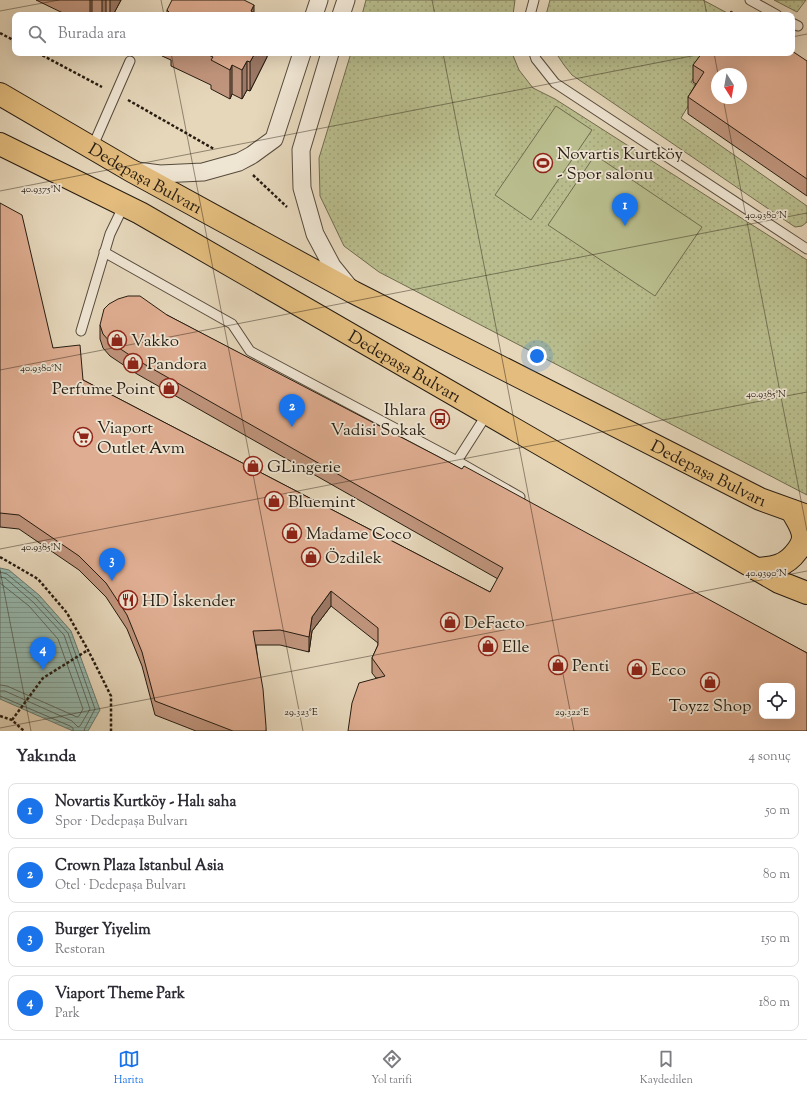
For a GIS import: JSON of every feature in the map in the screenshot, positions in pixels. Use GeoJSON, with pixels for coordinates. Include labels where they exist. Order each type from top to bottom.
{"type":"FeatureCollection","features":[{"type":"Feature","properties":{"kind":"main road","name":"Dedepaşa Bulvarı"},"geometry":{"type":"LineString","coordinates":[[0,94],[130,170],[353,292],[760,499],[800,514]]}},
{"type":"Feature","properties":{"kind":"main road","name":"Dedepaşa Bulvarı"},"geometry":{"type":"LineString","coordinates":[[0,144],[140,213],[778,582],[807,593]]}},
{"type":"Feature","properties":{"kind":"main road"},"geometry":{"type":"LineString","coordinates":[[756,569],[769,568],[782,564],[792,558],[800,547],[803,537],[800,514]]}},
{"type":"Feature","properties":{"kind":"street"},"geometry":{"type":"LineString","coordinates":[[315,12],[318,0]]}},
{"type":"Feature","properties":{"kind":"street"},"geometry":{"type":"LineString","coordinates":[[342,12],[346,0]]}},
{"type":"Feature","properties":{"kind":"street"},"geometry":{"type":"LineString","coordinates":[[130,170],[160,174],[203,172],[239,162],[252,155],[274,139],[301,56]]}},
{"type":"Feature","properties":{"kind":"street"},"geometry":{"type":"LineString","coordinates":[[329,56],[301,150],[302,188],[315,234],[332,266],[353,292]]}},
{"type":"Feature","properties":{"kind":"lane"},"geometry":{"type":"LineString","coordinates":[[531,12],[534,0]]}},
{"type":"Feature","properties":{"kind":"lane"},"geometry":{"type":"LineString","coordinates":[[750,0],[772,12]]}},
{"type":"Feature","properties":{"kind":"lane"},"geometry":{"type":"LineString","coordinates":[[535,56],[555,83],[807,249]]}},
{"type":"Feature","properties":{"kind":"lane"},"geometry":{"type":"LineString","coordinates":[[92,148],[130,61]]}},
{"type":"Feature","properties":{"kind":"lane"},"geometry":{"type":"LineString","coordinates":[[81,331],[110,234],[124,205]]}},
{"type":"Feature","properties":{"kind":"lane"},"geometry":{"type":"LineString","coordinates":[[104,252],[232,324],[250,351],[457,461],[525,500]]}},
{"type":"Feature","properties":{"kind":"lane"},"geometry":{"type":"LineString","coordinates":[[457,461],[487,414]]}},
{"type":"Feature","properties":{"kind":"path"},"geometry":{"type":"LineString","coordinates":[[0,33],[12,39]]}},
{"type":"Feature","properties":{"kind":"path"},"geometry":{"type":"LineString","coordinates":[[44,56],[239,162],[288,208]]}},
{"type":"Feature","properties":{"kind":"path"},"geometry":{"type":"LineString","coordinates":[[0,557],[38,579],[67,613],[88,650],[111,696],[111,731]]}},
{"type":"Feature","properties":{"kind":"path"},"geometry":{"type":"LineString","coordinates":[[12,720],[43,678],[88,650]]}},
{"type":"Feature","properties":{"kind":"path"},"geometry":{"type":"LineString","coordinates":[[0,716],[12,720],[24,731]]}},
{"type":"Feature","properties":{"kind":"green space"},"geometry":{"type":"Polygon","coordinates":[[[366,0],[515,0],[513,12],[363,12],[366,0]]]}},
{"type":"Feature","properties":{"kind":"green space"},"geometry":{"type":"Polygon","coordinates":[[[550,0],[703,0],[725,12],[547,12],[550,0]]]}},
{"type":"Feature","properties":{"kind":"green space"},"geometry":{"type":"Polygon","coordinates":[[[774,0],[806,0],[797,12],[774,0]]]}},
{"type":"Feature","properties":{"kind":"green space"},"geometry":{"type":"Polygon","coordinates":[[[350,56],[513,56],[519,70],[533,88],[555,99],[807,260],[807,495],[379,272],[344,246],[320,196],[319,158],[350,56]]]}},
{"type":"Feature","properties":{"kind":"green space"},"geometry":{"type":"Polygon","coordinates":[[[558,56],[708,56],[691,82],[699,88],[681,118],[807,206],[807,222],[802,226],[795,227],[572,75],[558,56]]]}},
{"type":"Feature","properties":{"kind":"green space","name":"Novartis Kurtköy - Spor salonu"},"geometry":{"type":"Polygon","coordinates":[[[556,106],[592,130],[531,220],[495,195],[556,106]]]}},
{"type":"Feature","properties":{"kind":"green space"},"geometry":{"type":"Polygon","coordinates":[[[595,155],[702,227],[655,296],[548,225],[595,155]]]}},
{"type":"Feature","properties":{"kind":"water"},"geometry":{"type":"Polygon","coordinates":[[[0,568],[9,570],[39,595],[71,631],[100,710],[88,731],[73,731],[0,699],[0,568]]]}},
{"type":"Feature","properties":{"kind":"building"},"geometry":{"type":"Polygon","coordinates":[[[172,0],[244,0],[254,5],[251,11],[253,12],[169,12],[167,10],[172,0]]]}},
{"type":"Feature","properties":{"kind":"building"},"geometry":{"type":"Polygon","coordinates":[[[795,53],[807,61],[807,179],[688,97],[704,72],[693,65],[700,56],[795,56],[795,53]]]}},
{"type":"Feature","properties":{"kind":"building"},"geometry":{"type":"Polygon","coordinates":[[[211,56],[253,56],[250,62],[247,61],[242,70],[232,65],[230,70],[211,60],[213,57],[211,56]]]}},
{"type":"Feature","properties":{"kind":"building","name":"Viaport Outlet Avm"},"geometry":{"type":"Polygon","coordinates":[[[0,203],[22,215],[53,348],[80,345],[83,380],[490,592],[503,568],[137,360],[110,342],[103,334],[100,325],[104,309],[118,299],[128,296],[140,296],[167,315],[462,469],[464,466],[807,653],[807,731],[348,731],[352,703],[359,683],[385,676],[372,658],[378,645],[378,628],[331,591],[312,617],[309,637],[280,630],[253,631],[263,689],[266,731],[233,731],[155,701],[142,652],[127,615],[106,583],[79,556],[19,515],[0,513],[0,203]]]}},
{"type":"Feature","properties":{"kind":"place","name":"Novartis Kurtköy - Spor salonu"},"geometry":{"type":"Point","coordinates":[543,163]}},
{"type":"Feature","properties":{"kind":"place","name":"Novartis Kurtköy - Halı saha"},"geometry":{"type":"Point","coordinates":[625,226]}},
{"type":"Feature","properties":{"kind":"place","name":"Vakko"},"geometry":{"type":"Point","coordinates":[117,340]}},
{"type":"Feature","properties":{"kind":"place","name":"Pandora"},"geometry":{"type":"Point","coordinates":[133,363]}},
{"type":"Feature","properties":{"kind":"place","name":"Perfume Point"},"geometry":{"type":"Point","coordinates":[169,388]}},
{"type":"Feature","properties":{"kind":"place","name":"Ihlara Vadisi Sokak"},"geometry":{"type":"Point","coordinates":[440,419]}},
{"type":"Feature","properties":{"kind":"place","name":"Crown Plaza Istanbul Asia"},"geometry":{"type":"Point","coordinates":[292,427]}},
{"type":"Feature","properties":{"kind":"place","name":"Viaport Outlet Avm"},"geometry":{"type":"Point","coordinates":[83,437]}},
{"type":"Feature","properties":{"kind":"place","name":"GLingerie"},"geometry":{"type":"Point","coordinates":[253,466]}},
{"type":"Feature","properties":{"kind":"place","name":"Bluemint"},"geometry":{"type":"Point","coordinates":[274,501]}},
{"type":"Feature","properties":{"kind":"place","name":"Madame Coco"},"geometry":{"type":"Point","coordinates":[292,533]}},
{"type":"Feature","properties":{"kind":"place","name":"Özdilek"},"geometry":{"type":"Point","coordinates":[311,557]}},
{"type":"Feature","properties":{"kind":"place","name":"Burger Yiyelim"},"geometry":{"type":"Point","coordinates":[112,581]}},
{"type":"Feature","properties":{"kind":"place","name":"HD İskender"},"geometry":{"type":"Point","coordinates":[128,600]}},
{"type":"Feature","properties":{"kind":"place","name":"DeFacto"},"geometry":{"type":"Point","coordinates":[450,622]}},
{"type":"Feature","properties":{"kind":"place","name":"Elle"},"geometry":{"type":"Point","coordinates":[488,646]}},
{"type":"Feature","properties":{"kind":"place","name":"Penti"},"geometry":{"type":"Point","coordinates":[558,665]}},
{"type":"Feature","properties":{"kind":"place","name":"Ecco"},"geometry":{"type":"Point","coordinates":[637,669]}},
{"type":"Feature","properties":{"kind":"place","name":"Viaport Theme Park"},"geometry":{"type":"Point","coordinates":[43,670]}},
{"type":"Feature","properties":{"kind":"place","name":"Toyzz Shop"},"geometry":{"type":"Point","coordinates":[710,682]}}]}
